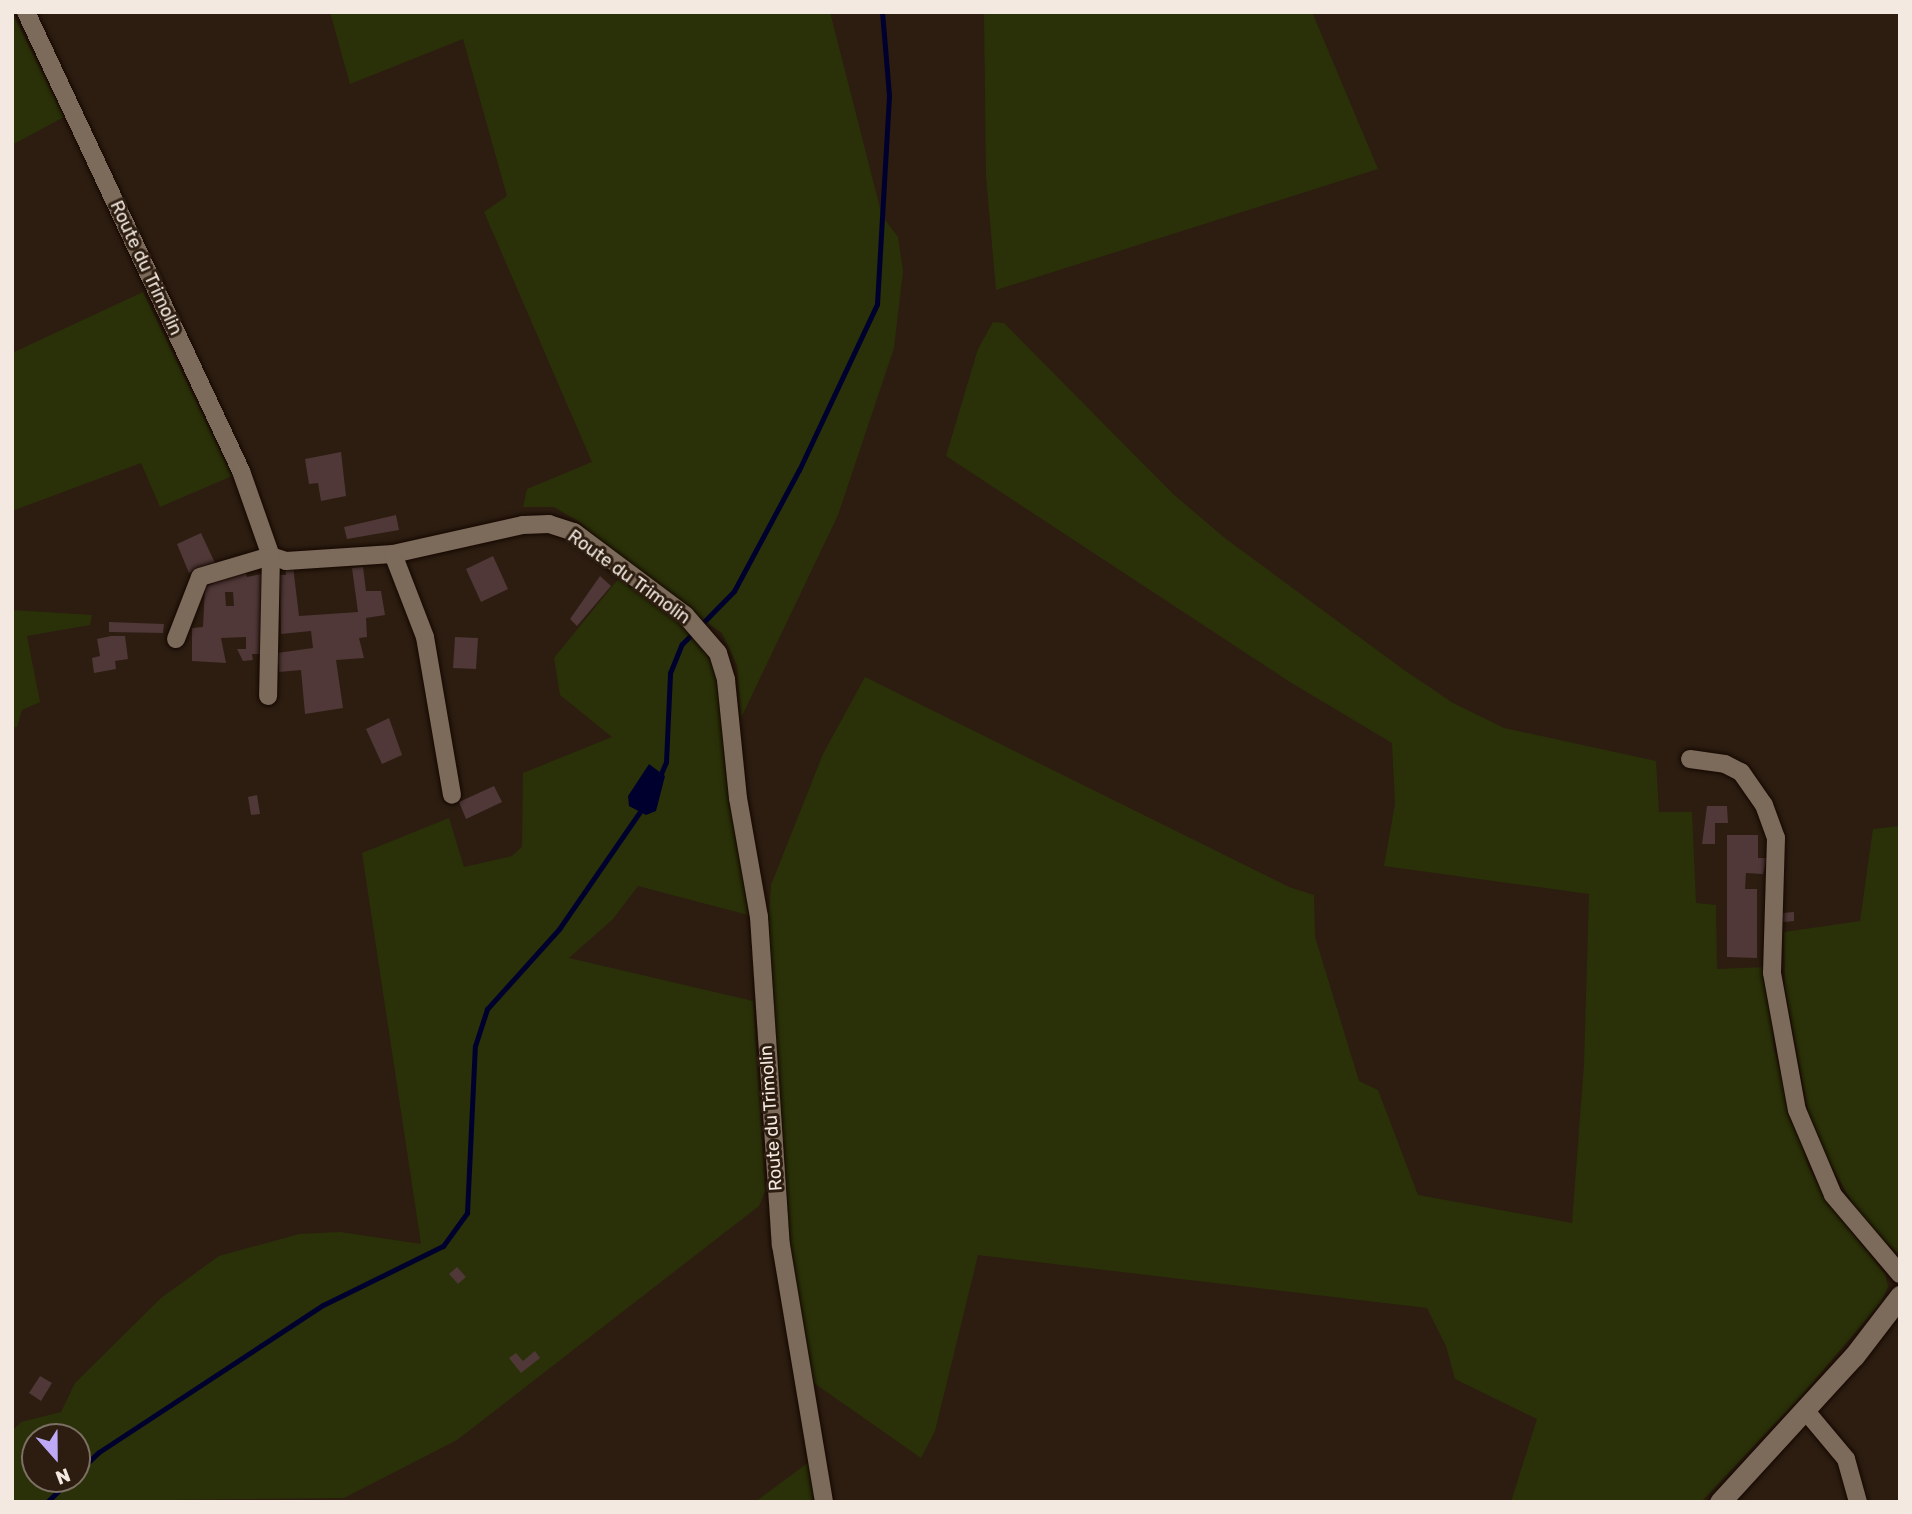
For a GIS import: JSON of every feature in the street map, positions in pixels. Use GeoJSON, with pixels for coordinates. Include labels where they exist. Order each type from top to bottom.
{"type":"FeatureCollection","features":[{"type":"Feature","properties":{"kind":"street","name":"Route du Trimolin"},"geometry":{"type":"LineString","coordinates":[[26,12],[241,471],[271,556],[286,561],[393,554],[523,525],[561,528],[574,532],[685,615],[718,653],[726,680],[738,797],[759,917],[780,1234],[824,1502]]}},
{"type":"Feature","properties":{"kind":"street"},"geometry":{"type":"LineString","coordinates":[[393,554],[425,637],[453,795]]}},
{"type":"Feature","properties":{"kind":"street"},"geometry":{"type":"LineString","coordinates":[[176,639],[200,577],[271,556],[268,696]]}},
{"type":"Feature","properties":{"kind":"street"},"geometry":{"type":"LineString","coordinates":[[1690,759],[1725,764],[1741,772],[1764,805],[1776,838],[1772,973],[1797,1110],[1833,1195],[1900,1274]]}},
{"type":"Feature","properties":{"kind":"street"},"geometry":{"type":"LineString","coordinates":[[1720,1502],[1881,1325],[1900,1296]]}},
{"type":"Feature","properties":{"kind":"street"},"geometry":{"type":"LineString","coordinates":[[1805,1410],[1846,1459],[1858,1502]]}},
{"type":"Feature","properties":{"kind":"green space"},"geometry":{"type":"Polygon","coordinates":[[[12,12],[64,117],[12,145],[12,12]]]}},
{"type":"Feature","properties":{"kind":"green space"},"geometry":{"type":"Polygon","coordinates":[[[330,12],[830,12],[882,216],[898,237],[903,271],[894,348],[838,515],[741,718],[737,665],[722,633],[644,578],[578,521],[554,507],[523,507],[527,489],[592,462],[484,212],[507,196],[463,39],[350,84],[330,12]]]}},
{"type":"Feature","properties":{"kind":"green space"},"geometry":{"type":"Polygon","coordinates":[[[984,12],[1312,12],[1378,169],[996,290],[986,176],[984,12]]]}},
{"type":"Feature","properties":{"kind":"green space"},"geometry":{"type":"Polygon","coordinates":[[[143,292],[232,476],[160,507],[141,463],[12,511],[12,353],[143,292]]]}},
{"type":"Feature","properties":{"kind":"green space"},"geometry":{"type":"Polygon","coordinates":[[[993,322],[1004,323],[1173,494],[1226,539],[1404,670],[1453,703],[1504,728],[1656,761],[1659,812],[1692,812],[1696,903],[1716,905],[1717,969],[1767,967],[1774,1049],[1808,1166],[1833,1209],[1885,1274],[1888,1287],[1881,1302],[1802,1395],[1701,1502],[1511,1502],[1537,1419],[1455,1379],[1446,1346],[1427,1308],[978,1255],[935,1431],[921,1458],[814,1383],[788,1240],[772,1045],[769,913],[771,885],[823,754],[865,677],[1289,887],[1314,895],[1315,937],[1359,1081],[1378,1090],[1418,1195],[1572,1223],[1584,1065],[1589,894],[1384,866],[1395,804],[1392,743],[1290,682],[946,456],[978,349],[993,322]]]}},
{"type":"Feature","properties":{"kind":"green space"},"geometry":{"type":"Polygon","coordinates":[[[619,578],[689,630],[715,667],[748,915],[638,886],[613,919],[569,958],[753,1001],[765,1191],[759,1206],[457,1440],[344,1498],[12,1502],[12,1431],[21,1422],[61,1412],[75,1383],[161,1298],[219,1256],[299,1234],[340,1232],[421,1244],[362,853],[449,818],[464,867],[512,856],[522,847],[523,773],[612,737],[560,695],[554,658],[619,578]]]}},
{"type":"Feature","properties":{"kind":"green space"},"geometry":{"type":"Polygon","coordinates":[[[12,610],[92,615],[90,625],[27,636],[40,702],[22,710],[17,727],[12,728],[12,610]]]}},
{"type":"Feature","properties":{"kind":"green space"},"geometry":{"type":"Polygon","coordinates":[[[1900,826],[1900,1255],[1864,1223],[1812,1132],[1785,988],[1784,932],[1860,921],[1873,829],[1900,826]]]}},
{"type":"Feature","properties":{"kind":"green space"},"geometry":{"type":"Polygon","coordinates":[[[809,1462],[814,1502],[755,1502],[809,1462]]]}},
{"type":"Feature","properties":{"kind":"water"},"geometry":{"type":"Polygon","coordinates":[[[649,764],[665,776],[656,811],[646,815],[629,806],[628,796],[649,764]]]}},
{"type":"Feature","properties":{"kind":"building"},"geometry":{"type":"Polygon","coordinates":[[[341,452],[346,496],[321,501],[318,483],[309,484],[305,459],[341,452]]]}},
{"type":"Feature","properties":{"kind":"building"},"geometry":{"type":"Polygon","coordinates":[[[396,515],[399,530],[347,539],[344,527],[396,515]]]}},
{"type":"Feature","properties":{"kind":"building"},"geometry":{"type":"Polygon","coordinates":[[[201,533],[215,563],[189,573],[177,544],[201,533]]]}},
{"type":"Feature","properties":{"kind":"building"},"geometry":{"type":"Polygon","coordinates":[[[493,556],[508,589],[481,602],[466,569],[493,556]]]}},
{"type":"Feature","properties":{"kind":"building"},"geometry":{"type":"Polygon","coordinates":[[[285,566],[293,566],[299,616],[358,612],[352,568],[363,567],[366,591],[381,591],[385,615],[366,618],[367,637],[359,638],[364,658],[336,660],[343,708],[305,714],[301,670],[279,672],[277,653],[313,648],[311,631],[281,634],[280,575],[286,575],[285,566]]]}},
{"type":"Feature","properties":{"kind":"building"},"geometry":{"type":"Polygon","coordinates":[[[244,567],[247,577],[266,573],[266,654],[252,654],[253,660],[243,661],[237,649],[246,649],[246,637],[221,638],[226,663],[192,661],[192,628],[203,627],[205,586],[213,584],[211,576],[244,567]],[[225,592],[226,606],[234,606],[233,592],[225,592]]]}},
{"type":"Feature","properties":{"kind":"building"},"geometry":{"type":"Polygon","coordinates":[[[600,576],[611,586],[577,626],[570,619],[600,576]]]}},
{"type":"Feature","properties":{"kind":"building"},"geometry":{"type":"Polygon","coordinates":[[[109,622],[164,624],[163,633],[109,632],[109,622]]]}},
{"type":"Feature","properties":{"kind":"building"},"geometry":{"type":"Polygon","coordinates":[[[125,636],[128,659],[115,661],[116,669],[94,673],[92,658],[100,656],[97,639],[125,636]]]}},
{"type":"Feature","properties":{"kind":"building"},"geometry":{"type":"Polygon","coordinates":[[[455,637],[478,638],[476,669],[453,668],[455,637]]]}},
{"type":"Feature","properties":{"kind":"building"},"geometry":{"type":"Polygon","coordinates":[[[389,718],[402,755],[382,764],[366,729],[389,718]]]}},
{"type":"Feature","properties":{"kind":"building"},"geometry":{"type":"Polygon","coordinates":[[[494,786],[502,802],[466,819],[459,802],[494,786]]]}},
{"type":"Feature","properties":{"kind":"building"},"geometry":{"type":"Polygon","coordinates":[[[257,795],[260,814],[251,815],[248,797],[257,795]]]}},
{"type":"Feature","properties":{"kind":"building"},"geometry":{"type":"Polygon","coordinates":[[[1707,806],[1727,806],[1728,823],[1715,823],[1715,844],[1702,844],[1707,806]]]}},
{"type":"Feature","properties":{"kind":"building"},"geometry":{"type":"Polygon","coordinates":[[[1727,835],[1758,835],[1758,858],[1767,858],[1763,874],[1746,873],[1745,889],[1757,889],[1757,958],[1727,957],[1727,835]]]}},
{"type":"Feature","properties":{"kind":"building"},"geometry":{"type":"Polygon","coordinates":[[[1794,912],[1794,921],[1783,922],[1782,913],[1794,912]]]}},
{"type":"Feature","properties":{"kind":"building"},"geometry":{"type":"Polygon","coordinates":[[[457,1267],[466,1277],[458,1284],[449,1274],[457,1267]]]}},
{"type":"Feature","properties":{"kind":"building"},"geometry":{"type":"Polygon","coordinates":[[[535,1351],[540,1358],[521,1373],[509,1358],[516,1353],[523,1361],[535,1351]]]}},
{"type":"Feature","properties":{"kind":"building"},"geometry":{"type":"Polygon","coordinates":[[[40,1376],[52,1383],[41,1401],[29,1393],[40,1376]]]}},
{"type":"Feature","properties":{"kind":"waterway"},"geometry":{"type":"LineString","coordinates":[[660,776],[666,762],[670,673],[682,644],[734,591],[799,470],[877,304],[889,95],[882,12]]}},
{"type":"Feature","properties":{"kind":"waterway"},"geometry":{"type":"LineString","coordinates":[[91,1460],[323,1305],[443,1246],[467,1213],[475,1046],[487,1009],[559,929],[644,806]]}},
{"type":"Feature","properties":{"kind":"waterway"},"geometry":{"type":"LineString","coordinates":[[47,1502],[56,1493]]}}]}
